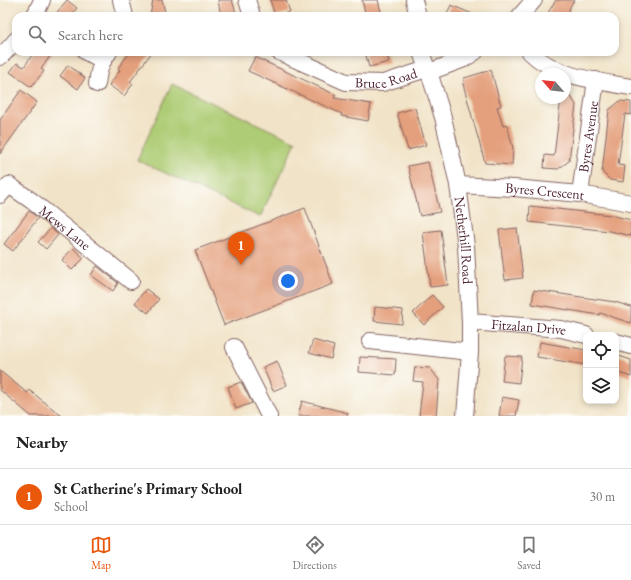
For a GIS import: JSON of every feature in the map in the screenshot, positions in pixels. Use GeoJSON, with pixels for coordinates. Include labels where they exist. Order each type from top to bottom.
{"type":"FeatureCollection","features":[{"type":"Feature","properties":{"kind":"street"},"geometry":{"type":"LineString","coordinates":[[36,12],[42,0]]}},
{"type":"Feature","properties":{"kind":"street"},"geometry":{"type":"LineString","coordinates":[[122,0],[124,12]]}},
{"type":"Feature","properties":{"kind":"street"},"geometry":{"type":"LineString","coordinates":[[247,0],[251,12]]}},
{"type":"Feature","properties":{"kind":"street"},"geometry":{"type":"LineString","coordinates":[[406,0],[409,12]]}},
{"type":"Feature","properties":{"kind":"street"},"geometry":{"type":"LineString","coordinates":[[414,0],[417,12]]}},
{"type":"Feature","properties":{"kind":"street"},"geometry":{"type":"LineString","coordinates":[[524,12],[534,0]]}},
{"type":"Feature","properties":{"kind":"street"},"geometry":{"type":"LineString","coordinates":[[0,57],[12,45]]}},
{"type":"Feature","properties":{"kind":"street"},"geometry":{"type":"LineString","coordinates":[[97,84],[99,70],[106,56]]}},
{"type":"Feature","properties":{"kind":"street","name":"Bruce Road"},"geometry":{"type":"LineString","coordinates":[[288,56],[346,82],[383,83],[428,71],[469,56]]}},
{"type":"Feature","properties":{"kind":"street","name":"Netherhill Road"},"geometry":{"type":"LineString","coordinates":[[422,56],[443,117],[458,185],[466,246],[470,352],[465,416]]}},
{"type":"Feature","properties":{"kind":"street","name":"Netherhill Road"},"geometry":{"type":"LineString","coordinates":[[426,56],[428,71]]}},
{"type":"Feature","properties":{"kind":"street"},"geometry":{"type":"LineString","coordinates":[[534,56],[565,73],[631,87]]}},
{"type":"Feature","properties":{"kind":"street","name":"Byres Avenue"},"geometry":{"type":"LineString","coordinates":[[580,194],[596,80]]}},
{"type":"Feature","properties":{"kind":"street","name":"Mews Lane"},"geometry":{"type":"LineString","coordinates":[[0,195],[9,185],[32,201],[131,281]]}},
{"type":"Feature","properties":{"kind":"street","name":"Byres Crescent"},"geometry":{"type":"LineString","coordinates":[[458,185],[580,194],[631,203]]}},
{"type":"Feature","properties":{"kind":"street","name":"Fitzalan Drive"},"geometry":{"type":"LineString","coordinates":[[470,322],[561,330],[583,334]]}},
{"type":"Feature","properties":{"kind":"street"},"geometry":{"type":"LineString","coordinates":[[370,341],[470,352]]}},
{"type":"Feature","properties":{"kind":"street"},"geometry":{"type":"LineString","coordinates":[[619,343],[631,346]]}},
{"type":"Feature","properties":{"kind":"street"},"geometry":{"type":"LineString","coordinates":[[234,347],[269,416]]}},
{"type":"Feature","properties":{"kind":"green space"},"geometry":{"type":"Polygon","coordinates":[[[172,84],[296,142],[260,217],[137,160],[172,84]]]}},
{"type":"Feature","properties":{"kind":"building"},"geometry":{"type":"Polygon","coordinates":[[[67,0],[77,8],[74,12],[57,12],[67,0]]]}},
{"type":"Feature","properties":{"kind":"building"},"geometry":{"type":"Polygon","coordinates":[[[153,0],[162,0],[165,12],[151,12],[153,0]]]}},
{"type":"Feature","properties":{"kind":"building"},"geometry":{"type":"Polygon","coordinates":[[[218,0],[232,0],[236,12],[220,12],[218,0]]]}},
{"type":"Feature","properties":{"kind":"building"},"geometry":{"type":"Polygon","coordinates":[[[270,0],[286,0],[290,12],[274,12],[270,0]]]}},
{"type":"Feature","properties":{"kind":"building"},"geometry":{"type":"Polygon","coordinates":[[[362,0],[378,0],[381,12],[365,12],[362,0]]]}},
{"type":"Feature","properties":{"kind":"building"},"geometry":{"type":"Polygon","coordinates":[[[556,0],[574,0],[569,12],[548,12],[556,0]]]}},
{"type":"Feature","properties":{"kind":"building"},"geometry":{"type":"Polygon","coordinates":[[[451,5],[468,12],[448,12],[451,5]]]}},
{"type":"Feature","properties":{"kind":"building"},"geometry":{"type":"Polygon","coordinates":[[[31,56],[50,56],[41,69],[44,71],[31,87],[10,72],[17,63],[24,67],[31,56]]]}},
{"type":"Feature","properties":{"kind":"building"},"geometry":{"type":"Polygon","coordinates":[[[127,56],[149,56],[130,82],[133,84],[124,96],[109,85],[120,70],[118,68],[127,56]]]}},
{"type":"Feature","properties":{"kind":"building"},"geometry":{"type":"Polygon","coordinates":[[[366,56],[387,56],[389,62],[369,67],[366,56]]]}},
{"type":"Feature","properties":{"kind":"building"},"geometry":{"type":"Polygon","coordinates":[[[255,57],[336,95],[334,98],[371,104],[368,121],[341,116],[342,114],[248,71],[255,57]]]}},
{"type":"Feature","properties":{"kind":"building"},"geometry":{"type":"Polygon","coordinates":[[[68,65],[85,78],[78,89],[60,76],[68,65]]]}},
{"type":"Feature","properties":{"kind":"building"},"geometry":{"type":"Polygon","coordinates":[[[491,70],[501,106],[497,107],[503,126],[507,125],[513,148],[512,165],[485,163],[463,84],[464,78],[491,70]]]}},
{"type":"Feature","properties":{"kind":"building"},"geometry":{"type":"Polygon","coordinates":[[[21,90],[37,102],[0,154],[0,120],[21,90]]]}},
{"type":"Feature","properties":{"kind":"building"},"geometry":{"type":"Polygon","coordinates":[[[571,96],[576,105],[569,161],[558,169],[544,168],[545,155],[554,156],[560,104],[571,104],[571,96]]]}},
{"type":"Feature","properties":{"kind":"building"},"geometry":{"type":"Polygon","coordinates":[[[620,101],[631,102],[631,115],[625,114],[618,165],[625,166],[623,182],[610,180],[602,172],[609,110],[620,101]]]}},
{"type":"Feature","properties":{"kind":"building"},"geometry":{"type":"Polygon","coordinates":[[[415,108],[426,145],[408,150],[397,113],[415,108]]]}},
{"type":"Feature","properties":{"kind":"building"},"geometry":{"type":"Polygon","coordinates":[[[428,162],[440,212],[420,216],[408,166],[428,162]]]}},
{"type":"Feature","properties":{"kind":"building"},"geometry":{"type":"Polygon","coordinates":[[[530,206],[611,215],[631,220],[631,236],[609,231],[529,222],[530,206]]]}},
{"type":"Feature","properties":{"kind":"building"},"geometry":{"type":"Polygon","coordinates":[[[305,208],[333,284],[224,325],[195,250],[305,208]]]}},
{"type":"Feature","properties":{"kind":"building"},"geometry":{"type":"Polygon","coordinates":[[[29,211],[38,218],[13,251],[4,244],[29,211]]]}},
{"type":"Feature","properties":{"kind":"building"},"geometry":{"type":"Polygon","coordinates":[[[51,228],[58,235],[46,249],[38,242],[51,228]]]}},
{"type":"Feature","properties":{"kind":"building"},"geometry":{"type":"Polygon","coordinates":[[[517,228],[523,278],[505,280],[499,230],[517,228]]]}},
{"type":"Feature","properties":{"kind":"building"},"geometry":{"type":"Polygon","coordinates":[[[441,230],[448,285],[430,287],[423,232],[441,230]]]}},
{"type":"Feature","properties":{"kind":"building"},"geometry":{"type":"Polygon","coordinates":[[[73,248],[84,258],[72,270],[62,260],[73,248]]]}},
{"type":"Feature","properties":{"kind":"building"},"geometry":{"type":"Polygon","coordinates":[[[97,266],[118,283],[113,291],[91,275],[97,266]]]}},
{"type":"Feature","properties":{"kind":"building"},"geometry":{"type":"Polygon","coordinates":[[[146,289],[159,299],[148,313],[135,303],[146,289]]]}},
{"type":"Feature","properties":{"kind":"building"},"geometry":{"type":"Polygon","coordinates":[[[534,290],[615,302],[631,307],[631,323],[600,313],[599,315],[532,304],[534,290]]]}},
{"type":"Feature","properties":{"kind":"building"},"geometry":{"type":"Polygon","coordinates":[[[432,295],[443,307],[424,325],[413,313],[432,295]]]}},
{"type":"Feature","properties":{"kind":"building"},"geometry":{"type":"Polygon","coordinates":[[[375,307],[403,310],[402,324],[374,321],[375,307]]]}},
{"type":"Feature","properties":{"kind":"building"},"geometry":{"type":"Polygon","coordinates":[[[313,340],[334,346],[331,359],[309,353],[313,340]]]}},
{"type":"Feature","properties":{"kind":"building"},"geometry":{"type":"Polygon","coordinates":[[[540,342],[583,349],[583,365],[537,357],[540,342]]]}},
{"type":"Feature","properties":{"kind":"building"},"geometry":{"type":"Polygon","coordinates":[[[505,356],[522,357],[519,383],[502,381],[505,356]]]}},
{"type":"Feature","properties":{"kind":"building"},"geometry":{"type":"Polygon","coordinates":[[[619,356],[631,360],[631,377],[619,373],[619,356]]]}},
{"type":"Feature","properties":{"kind":"building"},"geometry":{"type":"Polygon","coordinates":[[[360,357],[396,359],[395,375],[359,372],[360,357]]]}},
{"type":"Feature","properties":{"kind":"building"},"geometry":{"type":"Polygon","coordinates":[[[277,361],[287,385],[273,391],[263,367],[277,361]]]}},
{"type":"Feature","properties":{"kind":"building"},"geometry":{"type":"Polygon","coordinates":[[[415,367],[430,368],[439,380],[436,416],[419,416],[423,382],[413,381],[415,367]]]}},
{"type":"Feature","properties":{"kind":"building"},"geometry":{"type":"Polygon","coordinates":[[[0,371],[27,393],[29,390],[62,416],[31,416],[0,390],[0,371]]]}},
{"type":"Feature","properties":{"kind":"building"},"geometry":{"type":"Polygon","coordinates":[[[241,382],[252,403],[236,409],[228,387],[241,382]]]}},
{"type":"Feature","properties":{"kind":"building"},"geometry":{"type":"Polygon","coordinates":[[[502,397],[519,400],[516,416],[499,416],[502,397]]]}},
{"type":"Feature","properties":{"kind":"building"},"geometry":{"type":"Polygon","coordinates":[[[302,401],[348,413],[347,416],[298,416],[302,401]]]}},
{"type":"Feature","properties":{"kind":"place","name":"St Catherine's Primary School"},"geometry":{"type":"Point","coordinates":[241,265]}}]}
